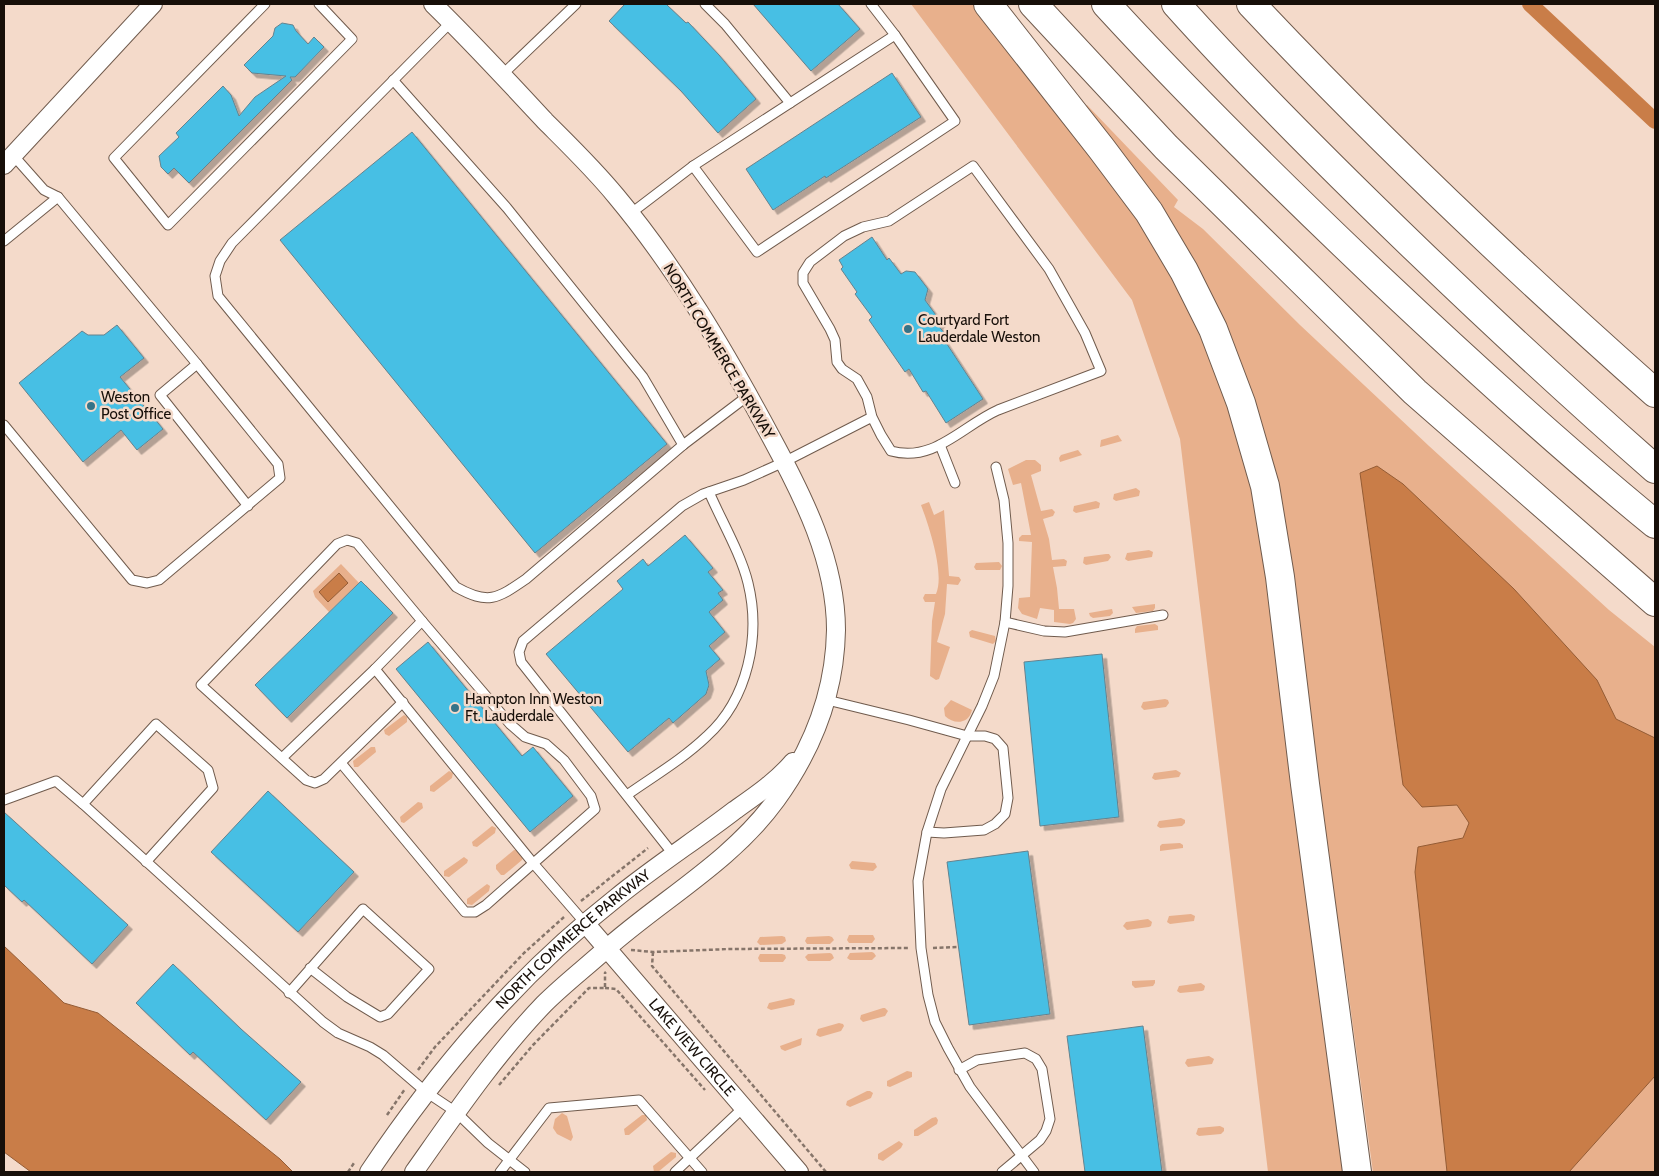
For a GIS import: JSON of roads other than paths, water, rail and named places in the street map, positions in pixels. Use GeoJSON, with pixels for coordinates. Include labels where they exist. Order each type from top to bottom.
{"type":"FeatureCollection","features":[{"type":"Feature","properties":{"kind":"highway"},"geometry":{"type":"LineString","coordinates":[[988,4],[1101,148],[1148,212],[1184,271],[1213,328],[1241,403],[1265,486],[1280,577],[1305,784],[1358,1172]]}},
{"type":"Feature","properties":{"kind":"highway"},"geometry":{"type":"LineString","coordinates":[[1033,4],[1166,147],[1414,392],[1655,602]]}},
{"type":"Feature","properties":{"kind":"highway"},"geometry":{"type":"LineString","coordinates":[[1106,4],[1188,90],[1332,234],[1451,346],[1655,524]]}},
{"type":"Feature","properties":{"kind":"highway"},"geometry":{"type":"LineString","coordinates":[[1176,4],[1228,62],[1368,203],[1488,318],[1655,469]]}},
{"type":"Feature","properties":{"kind":"highway"},"geometry":{"type":"LineString","coordinates":[[1251,4],[1459,214],[1655,394]]}},
{"type":"Feature","properties":{"kind":"street"},"geometry":{"type":"LineString","coordinates":[[8,160],[153,4]]}},
{"type":"Feature","properties":{"kind":"street","name":"NORTH COMMERCE PARKWAY"},"geometry":{"type":"LineString","coordinates":[[414,1172],[489,1066],[546,1003],[619,953],[635,924],[710,868],[754,827],[775,801],[793,774],[811,740],[827,700],[834,664],[836,627],[825,559],[814,528],[784,462],[749,395],[699,312],[662,256],[615,194],[433,4]]}},
{"type":"Feature","properties":{"kind":"street","name":"NORTH COMMERCE PARKWAY"},"geometry":{"type":"LineString","coordinates":[[369,1172],[398,1128],[426,1092],[469,1038],[501,1003],[585,922],[674,854],[761,792],[790,766],[811,740]]}},
{"type":"Feature","properties":{"kind":"street","name":"LAKE VIEW CIRCLE"},"geometry":{"type":"LineString","coordinates":[[585,922],[619,953],[744,1107],[800,1172]]}},
{"type":"Feature","properties":{"kind":"lane"},"geometry":{"type":"LineString","coordinates":[[260,5],[114,158],[168,225],[352,38],[319,4]]}},
{"type":"Feature","properties":{"kind":"lane"},"geometry":{"type":"LineString","coordinates":[[502,75],[576,4]]}},
{"type":"Feature","properties":{"kind":"lane"},"geometry":{"type":"LineString","coordinates":[[706,4],[725,24],[790,103]]}},
{"type":"Feature","properties":{"kind":"lane"},"geometry":{"type":"LineString","coordinates":[[693,166],[757,252],[955,121],[871,4]]}},
{"type":"Feature","properties":{"kind":"lane"},"geometry":{"type":"LineString","coordinates":[[451,22],[232,243],[220,261],[215,276],[218,296],[456,587],[472,596],[488,599],[506,592],[526,580],[683,445],[749,395]]}},
{"type":"Feature","properties":{"kind":"lane"},"geometry":{"type":"LineString","coordinates":[[630,214],[693,166],[894,35]]}},
{"type":"Feature","properties":{"kind":"lane"},"geometry":{"type":"LineString","coordinates":[[393,80],[507,208],[636,369],[683,445]]}},
{"type":"Feature","properties":{"kind":"lane"},"geometry":{"type":"LineString","coordinates":[[4,425],[132,580],[147,582],[159,580],[280,478],[278,464],[58,197],[44,190],[8,160]]}},
{"type":"Feature","properties":{"kind":"lane"},"geometry":{"type":"LineString","coordinates":[[973,166],[1049,269],[1085,333],[1102,370],[984,416],[957,436],[922,453],[903,454],[891,451],[872,417],[867,397],[857,380],[842,369],[837,362],[835,340],[803,283],[803,273],[810,262],[844,236],[862,227],[888,222],[973,166]]}},
{"type":"Feature","properties":{"kind":"lane"},"geometry":{"type":"LineString","coordinates":[[4,241],[58,197]]}},
{"type":"Feature","properties":{"kind":"lane"},"geometry":{"type":"LineString","coordinates":[[197,364],[160,395],[248,506]]}},
{"type":"Feature","properties":{"kind":"lane"},"geometry":{"type":"LineString","coordinates":[[674,854],[521,662],[518,652],[523,641],[682,506],[709,492],[744,480],[784,462],[872,417]]}},
{"type":"Feature","properties":{"kind":"lane"},"geometry":{"type":"LineString","coordinates":[[940,444],[955,483]]}},
{"type":"Feature","properties":{"kind":"lane"},"geometry":{"type":"LineString","coordinates":[[996,467],[1004,500],[1008,543],[1008,586],[1005,622],[994,676],[982,706],[941,789],[927,832],[918,881],[922,948],[928,995],[936,1022],[970,1087],[1034,1172]]}},
{"type":"Feature","properties":{"kind":"lane"},"geometry":{"type":"LineString","coordinates":[[628,795],[689,752],[709,735],[728,711],[743,681],[751,651],[753,618],[748,582],[709,492]]}},
{"type":"Feature","properties":{"kind":"lane"},"geometry":{"type":"LineString","coordinates":[[341,763],[465,912],[474,912],[486,905],[595,808],[591,796],[564,760],[546,744],[525,736],[510,724],[357,543],[347,540],[337,544],[201,685],[306,780],[315,783],[324,779],[403,702]]}},
{"type":"Feature","properties":{"kind":"lane"},"geometry":{"type":"LineString","coordinates":[[1005,622],[1044,631],[1065,632],[1163,615]]}},
{"type":"Feature","properties":{"kind":"lane"},"geometry":{"type":"LineString","coordinates":[[282,758],[422,621]]}},
{"type":"Feature","properties":{"kind":"lane"},"geometry":{"type":"LineString","coordinates":[[376,668],[533,863],[585,922]]}},
{"type":"Feature","properties":{"kind":"lane"},"geometry":{"type":"LineString","coordinates":[[827,700],[967,736],[985,736],[995,739],[1002,748],[1008,798],[1004,814],[995,824],[984,830],[944,833],[927,832]]}},
{"type":"Feature","properties":{"kind":"lane"},"geometry":{"type":"LineString","coordinates":[[83,804],[156,724],[208,770],[213,788],[146,862]]}},
{"type":"Feature","properties":{"kind":"lane"},"geometry":{"type":"LineString","coordinates":[[4,800],[56,781],[323,1022],[338,1033],[383,1055],[426,1092],[456,1112],[488,1144],[525,1172]]}},
{"type":"Feature","properties":{"kind":"lane"},"geometry":{"type":"LineString","coordinates":[[289,993],[310,968],[363,909],[429,969],[388,1014],[380,1018],[347,997],[310,968]]}},
{"type":"Feature","properties":{"kind":"lane"},"geometry":{"type":"LineString","coordinates":[[960,1070],[977,1060],[1025,1053],[1036,1059],[1042,1069],[1050,1119],[1046,1131],[1040,1140],[1002,1172]]}},
{"type":"Feature","properties":{"kind":"lane"},"geometry":{"type":"LineString","coordinates":[[500,1172],[550,1108],[639,1100],[702,1172]]}},
{"type":"Feature","properties":{"kind":"lane"},"geometry":{"type":"LineString","coordinates":[[676,1172],[744,1107]]}},
{"type":"Feature","properties":{"kind":"waterway"},"geometry":{"type":"LineString","coordinates":[[1530,4],[1655,121]]}},
{"type":"Feature","properties":{"kind":"place","name":"Courtyard Fort Lauderdale Weston"},"geometry":{"type":"Point","coordinates":[908,329]}},
{"type":"Feature","properties":{"kind":"place","name":"Weston Post Office"},"geometry":{"type":"Point","coordinates":[91,406]}},
{"type":"Feature","properties":{"kind":"place","name":"Hampton Inn Weston Ft. Lauderdale"},"geometry":{"type":"Point","coordinates":[455,708]}}]}
